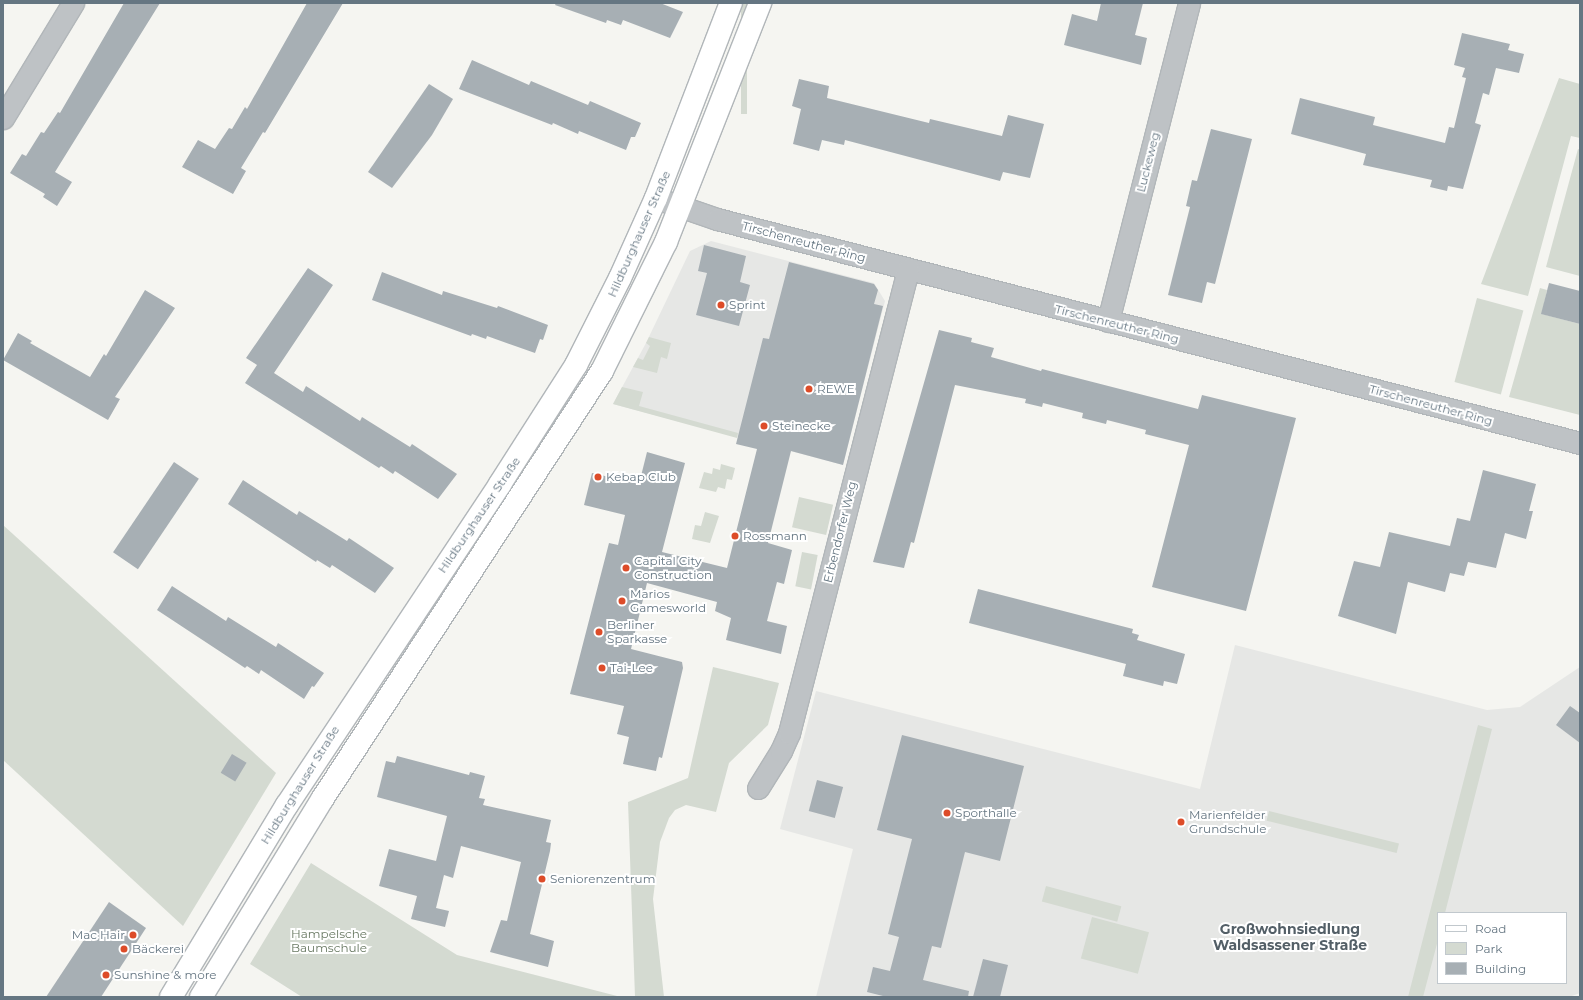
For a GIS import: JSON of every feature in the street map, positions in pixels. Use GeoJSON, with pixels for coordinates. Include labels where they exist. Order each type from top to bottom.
{"type":"FeatureCollection","features":[{"type":"Feature","properties":{"kind":"main road","name":"Hildburghauser Straße"},"geometry":{"type":"LineString","coordinates":[[171,997],[291,798],[500,484],[576,365],[620,278],[656,198],[731,3]]}},
{"type":"Feature","properties":{"kind":"main road","name":"Hildburghauser Straße"},"geometry":{"type":"LineString","coordinates":[[202,997],[323,798],[602,371],[644,290],[680,208],[760,3]]}},
{"type":"Feature","properties":{"kind":"street"},"geometry":{"type":"LineString","coordinates":[[3,118],[73,3]]}},
{"type":"Feature","properties":{"kind":"street","name":"Luckeweg"},"geometry":{"type":"LineString","coordinates":[[1108,321],[1189,3]]}},
{"type":"Feature","properties":{"kind":"street","name":"Tirschenreuther Ring"},"geometry":{"type":"LineString","coordinates":[[656,198],[680,208],[908,269],[1580,443]]}},
{"type":"Feature","properties":{"kind":"street","name":"Erbendorfer Weg"},"geometry":{"type":"LineString","coordinates":[[758,788],[781,751],[788,733],[908,269]]}},
{"type":"Feature","properties":{"kind":"shaded area"},"geometry":{"type":"Polygon","coordinates":[[[711,241],[874,283],[885,301],[843,465],[613,404],[646,343],[690,251],[711,241]]]}},
{"type":"Feature","properties":{"kind":"shaded area","name":"Marienfelder Grundschule"},"geometry":{"type":"Polygon","coordinates":[[[1235,645],[1487,710],[1520,707],[1580,667],[1580,993],[1569,997],[816,997],[853,849],[780,829],[816,691],[1200,789],[1235,645]]]}},
{"type":"Feature","properties":{"kind":"green space"},"geometry":{"type":"Polygon","coordinates":[[[741,3],[747,3],[747,114],[741,114],[741,3]]]}},
{"type":"Feature","properties":{"kind":"green space"},"geometry":{"type":"Polygon","coordinates":[[[1559,78],[1580,84],[1580,138],[1571,136],[1528,296],[1481,284],[1559,78]]]}},
{"type":"Feature","properties":{"kind":"green space"},"geometry":{"type":"Polygon","coordinates":[[[1578,149],[1580,150],[1580,276],[1546,267],[1578,149]]]}},
{"type":"Feature","properties":{"kind":"green space"},"geometry":{"type":"Polygon","coordinates":[[[1540,288],[1547,290],[1542,314],[1580,324],[1580,415],[1509,397],[1540,288]]]}},
{"type":"Feature","properties":{"kind":"green space"},"geometry":{"type":"Polygon","coordinates":[[[1477,298],[1523,310],[1501,394],[1454,382],[1477,298]]]}},
{"type":"Feature","properties":{"kind":"green space"},"geometry":{"type":"Polygon","coordinates":[[[649,337],[671,343],[667,359],[661,357],[657,373],[633,367],[638,358],[643,360],[650,346],[646,343],[649,337]]]}},
{"type":"Feature","properties":{"kind":"green space"},"geometry":{"type":"Polygon","coordinates":[[[622,387],[643,392],[639,406],[738,433],[737,438],[613,404],[622,387]]]}},
{"type":"Feature","properties":{"kind":"green space"},"geometry":{"type":"Polygon","coordinates":[[[721,464],[735,468],[732,480],[727,479],[725,489],[718,487],[716,492],[699,488],[704,472],[712,474],[713,468],[720,470],[721,464]]]}},
{"type":"Feature","properties":{"kind":"green space"},"geometry":{"type":"Polygon","coordinates":[[[799,497],[833,505],[826,535],[792,527],[799,497]]]}},
{"type":"Feature","properties":{"kind":"green space"},"geometry":{"type":"Polygon","coordinates":[[[705,512],[719,516],[710,543],[692,539],[695,525],[701,526],[705,512]]]}},
{"type":"Feature","properties":{"kind":"green space"},"geometry":{"type":"Polygon","coordinates":[[[3,525],[276,773],[183,926],[3,760],[3,525]]]}},
{"type":"Feature","properties":{"kind":"green space"},"geometry":{"type":"Polygon","coordinates":[[[802,552],[818,555],[811,589],[795,586],[802,552]]]}},
{"type":"Feature","properties":{"kind":"green space"},"geometry":{"type":"Polygon","coordinates":[[[713,667],[779,683],[768,725],[729,763],[716,812],[686,805],[675,810],[669,818],[660,842],[653,899],[664,997],[635,997],[628,802],[688,778],[713,667]]]}},
{"type":"Feature","properties":{"kind":"green space"},"geometry":{"type":"Polygon","coordinates":[[[1478,725],[1492,729],[1445,912],[1437,912],[1437,944],[1423,997],[1408,997],[1478,725]]]}},
{"type":"Feature","properties":{"kind":"green space"},"geometry":{"type":"Polygon","coordinates":[[[1269,811],[1399,843],[1397,853],[1267,821],[1269,811]]]}},
{"type":"Feature","properties":{"kind":"green space","name":"Hampelsche Baumschule"},"geometry":{"type":"Polygon","coordinates":[[[311,863],[457,955],[621,997],[302,997],[250,964],[311,863]]]}},
{"type":"Feature","properties":{"kind":"green space"},"geometry":{"type":"Polygon","coordinates":[[[1046,886],[1121,906],[1117,922],[1042,901],[1046,886]]]}},
{"type":"Feature","properties":{"kind":"green space"},"geometry":{"type":"Polygon","coordinates":[[[1092,917],[1149,932],[1138,974],[1081,959],[1092,917]]]}},
{"type":"Feature","properties":{"kind":"building"},"geometry":{"type":"Polygon","coordinates":[[[124,3],[160,3],[55,172],[72,182],[57,206],[43,197],[45,194],[10,173],[22,154],[26,156],[41,132],[44,133],[58,112],[60,113],[124,3]]]}},
{"type":"Feature","properties":{"kind":"building"},"geometry":{"type":"Polygon","coordinates":[[[307,3],[343,3],[265,133],[263,132],[241,168],[246,171],[233,194],[182,167],[198,140],[215,149],[229,128],[232,129],[245,107],[247,109],[307,3]]]}},
{"type":"Feature","properties":{"kind":"building"},"geometry":{"type":"Polygon","coordinates":[[[556,3],[660,3],[683,12],[670,38],[623,20],[621,25],[607,20],[606,23],[555,5],[556,3]]]}},
{"type":"Feature","properties":{"kind":"building"},"geometry":{"type":"Polygon","coordinates":[[[1101,3],[1143,3],[1135,35],[1147,38],[1141,65],[1064,45],[1072,14],[1097,21],[1101,3]]]}},
{"type":"Feature","properties":{"kind":"building"},"geometry":{"type":"Polygon","coordinates":[[[1462,33],[1510,44],[1508,50],[1524,54],[1519,73],[1496,68],[1489,95],[1483,93],[1475,123],[1481,125],[1463,189],[1448,186],[1447,191],[1430,187],[1432,180],[1363,165],[1366,154],[1291,134],[1300,98],[1375,117],[1373,125],[1445,143],[1449,127],[1454,128],[1466,78],[1462,77],[1465,68],[1454,65],[1462,33]]]}},
{"type":"Feature","properties":{"kind":"building"},"geometry":{"type":"Polygon","coordinates":[[[472,60],[529,85],[531,81],[588,105],[590,101],[641,123],[635,137],[631,137],[626,150],[579,131],[578,134],[553,123],[552,125],[459,89],[472,60]]]}},
{"type":"Feature","properties":{"kind":"building"},"geometry":{"type":"Polygon","coordinates":[[[799,79],[829,86],[827,98],[929,123],[930,119],[1002,136],[1008,115],[1044,124],[1030,178],[1003,172],[1000,181],[845,140],[844,145],[822,140],[819,151],[793,144],[801,109],[792,106],[799,79]]]}},
{"type":"Feature","properties":{"kind":"building"},"geometry":{"type":"Polygon","coordinates":[[[429,84],[453,99],[432,135],[392,188],[368,172],[429,84]]]}},
{"type":"Feature","properties":{"kind":"building"},"geometry":{"type":"Polygon","coordinates":[[[1211,129],[1252,139],[1215,284],[1207,282],[1202,303],[1168,295],[1190,207],[1186,206],[1192,180],[1197,181],[1211,129]]]}},
{"type":"Feature","properties":{"kind":"building"},"geometry":{"type":"Polygon","coordinates":[[[704,245],[746,256],[740,282],[750,285],[739,326],[696,315],[707,273],[698,271],[704,245]]]}},
{"type":"Feature","properties":{"kind":"building"},"geometry":{"type":"Polygon","coordinates":[[[789,262],[874,284],[878,290],[874,304],[883,306],[843,465],[791,451],[768,543],[792,550],[784,584],[777,582],[767,621],[787,626],[781,654],[726,640],[731,618],[715,611],[717,602],[647,583],[631,649],[682,662],[683,668],[662,758],[659,757],[656,771],[623,764],[629,737],[617,734],[624,706],[570,694],[609,543],[618,545],[625,515],[584,505],[592,473],[639,484],[647,452],[685,463],[662,552],[727,568],[757,449],[736,444],[763,338],[769,339],[789,262]]]}},
{"type":"Feature","properties":{"kind":"building"},"geometry":{"type":"Polygon","coordinates":[[[308,268],[333,285],[274,373],[303,392],[306,386],[360,421],[362,417],[410,447],[412,444],[457,474],[438,499],[395,471],[393,474],[381,466],[379,468],[245,383],[257,365],[246,358],[308,268]]]}},
{"type":"Feature","properties":{"kind":"building"},"geometry":{"type":"Polygon","coordinates":[[[382,272],[442,295],[443,291],[497,308],[498,306],[548,325],[543,340],[540,339],[535,353],[487,336],[486,339],[472,334],[471,336],[372,300],[382,272]]]}},
{"type":"Feature","properties":{"kind":"building"},"geometry":{"type":"Polygon","coordinates":[[[1549,283],[1580,291],[1580,324],[1541,314],[1549,283]]]}},
{"type":"Feature","properties":{"kind":"building"},"geometry":{"type":"Polygon","coordinates":[[[145,290],[175,308],[115,397],[120,399],[108,420],[3,360],[18,333],[32,341],[30,343],[90,377],[104,354],[106,356],[145,290]]]}},
{"type":"Feature","properties":{"kind":"building"},"geometry":{"type":"Polygon","coordinates":[[[939,330],[972,338],[971,342],[994,348],[991,357],[1041,371],[1042,369],[1198,409],[1202,395],[1296,418],[1246,611],[1152,587],[1189,445],[1145,434],[1146,430],[1107,420],[1106,424],[1082,418],[1083,413],[1043,403],[1042,407],[1025,403],[1026,399],[955,385],[914,543],[911,542],[904,568],[873,562],[939,330]]]}},
{"type":"Feature","properties":{"kind":"building"},"geometry":{"type":"Polygon","coordinates":[[[174,462],[199,479],[138,569],[113,552],[174,462]]]}},
{"type":"Feature","properties":{"kind":"building"},"geometry":{"type":"Polygon","coordinates":[[[1483,470],[1536,484],[1529,511],[1533,511],[1526,539],[1505,533],[1496,568],[1468,562],[1464,576],[1450,573],[1445,592],[1408,582],[1396,634],[1338,616],[1354,561],[1380,567],[1389,532],[1450,546],[1457,518],[1470,521],[1483,470]]]}},
{"type":"Feature","properties":{"kind":"building"},"geometry":{"type":"Polygon","coordinates":[[[243,480],[297,515],[299,511],[347,541],[349,538],[394,568],[375,593],[332,565],[330,568],[317,560],[316,562],[228,504],[243,480]]]}},
{"type":"Feature","properties":{"kind":"building"},"geometry":{"type":"Polygon","coordinates":[[[172,586],[226,621],[228,617],[276,647],[278,643],[324,673],[314,687],[312,686],[304,699],[261,670],[259,674],[247,666],[245,668],[157,610],[172,586]]]}},
{"type":"Feature","properties":{"kind":"building"},"geometry":{"type":"Polygon","coordinates":[[[978,589],[1133,629],[1132,633],[1139,635],[1137,640],[1185,654],[1177,684],[1164,681],[1163,686],[1123,676],[1126,664],[969,623],[978,589]]]}},
{"type":"Feature","properties":{"kind":"building"},"geometry":{"type":"Polygon","coordinates":[[[1570,706],[1580,713],[1580,743],[1556,725],[1570,706]]]}},
{"type":"Feature","properties":{"kind":"building"},"geometry":{"type":"Polygon","coordinates":[[[902,735],[1024,766],[1000,861],[965,852],[941,948],[932,946],[923,980],[969,991],[968,997],[887,997],[867,992],[873,967],[890,971],[899,937],[888,934],[912,839],[877,830],[902,735]]]}},
{"type":"Feature","properties":{"kind":"building"},"geometry":{"type":"Polygon","coordinates":[[[232,754],[247,763],[235,782],[221,773],[232,754]]]}},
{"type":"Feature","properties":{"kind":"building"},"geometry":{"type":"Polygon","coordinates":[[[397,756],[469,775],[470,772],[485,776],[479,798],[485,799],[483,805],[551,820],[546,842],[551,843],[550,851],[530,934],[554,941],[548,967],[490,952],[501,920],[507,921],[521,862],[461,846],[453,878],[444,875],[436,908],[449,911],[445,927],[411,919],[417,896],[379,886],[389,849],[436,861],[447,816],[377,797],[386,761],[395,763],[397,756]]]}},
{"type":"Feature","properties":{"kind":"building"},"geometry":{"type":"Polygon","coordinates":[[[817,780],[843,787],[835,818],[809,811],[817,780]]]}},
{"type":"Feature","properties":{"kind":"building"},"geometry":{"type":"Polygon","coordinates":[[[109,902],[146,928],[101,997],[46,997],[109,902]]]}},
{"type":"Feature","properties":{"kind":"building"},"geometry":{"type":"Polygon","coordinates":[[[983,959],[1008,965],[1000,997],[973,997],[983,959]]]}},
{"type":"Feature","properties":{"kind":"place","name":"Sprint"},"geometry":{"type":"Point","coordinates":[721,305]}},
{"type":"Feature","properties":{"kind":"place","name":"REWE"},"geometry":{"type":"Point","coordinates":[809,389]}},
{"type":"Feature","properties":{"kind":"place","name":"Steinecke"},"geometry":{"type":"Point","coordinates":[764,426]}},
{"type":"Feature","properties":{"kind":"place","name":"Kebap Club"},"geometry":{"type":"Point","coordinates":[598,477]}},
{"type":"Feature","properties":{"kind":"place","name":"Rossmann"},"geometry":{"type":"Point","coordinates":[735,536]}},
{"type":"Feature","properties":{"kind":"place","name":"Capital City Construction"},"geometry":{"type":"Point","coordinates":[626,568]}},
{"type":"Feature","properties":{"kind":"place","name":"Marios Gamesworld"},"geometry":{"type":"Point","coordinates":[622,601]}},
{"type":"Feature","properties":{"kind":"place","name":"Berliner Sparkasse"},"geometry":{"type":"Point","coordinates":[599,632]}},
{"type":"Feature","properties":{"kind":"place","name":"Tai-Lee"},"geometry":{"type":"Point","coordinates":[602,668]}},
{"type":"Feature","properties":{"kind":"place","name":"Sporthalle"},"geometry":{"type":"Point","coordinates":[947,813]}},
{"type":"Feature","properties":{"kind":"place","name":"Marienfelder Grundschule"},"geometry":{"type":"Point","coordinates":[1181,822]}},
{"type":"Feature","properties":{"kind":"place","name":"Seniorenzentrum"},"geometry":{"type":"Point","coordinates":[542,879]}},
{"type":"Feature","properties":{"kind":"place","name":"Mac Hair"},"geometry":{"type":"Point","coordinates":[133,935]}},
{"type":"Feature","properties":{"kind":"place","name":"Bäckerei"},"geometry":{"type":"Point","coordinates":[124,949]}},
{"type":"Feature","properties":{"kind":"place","name":"Sunshine & more"},"geometry":{"type":"Point","coordinates":[106,975]}},
{"type":"Feature","properties":{"kind":"district","name":"Großwohnsiedlung Waldsassener Straße"},"geometry":{"type":"Point","coordinates":[1290,938]}}]}
